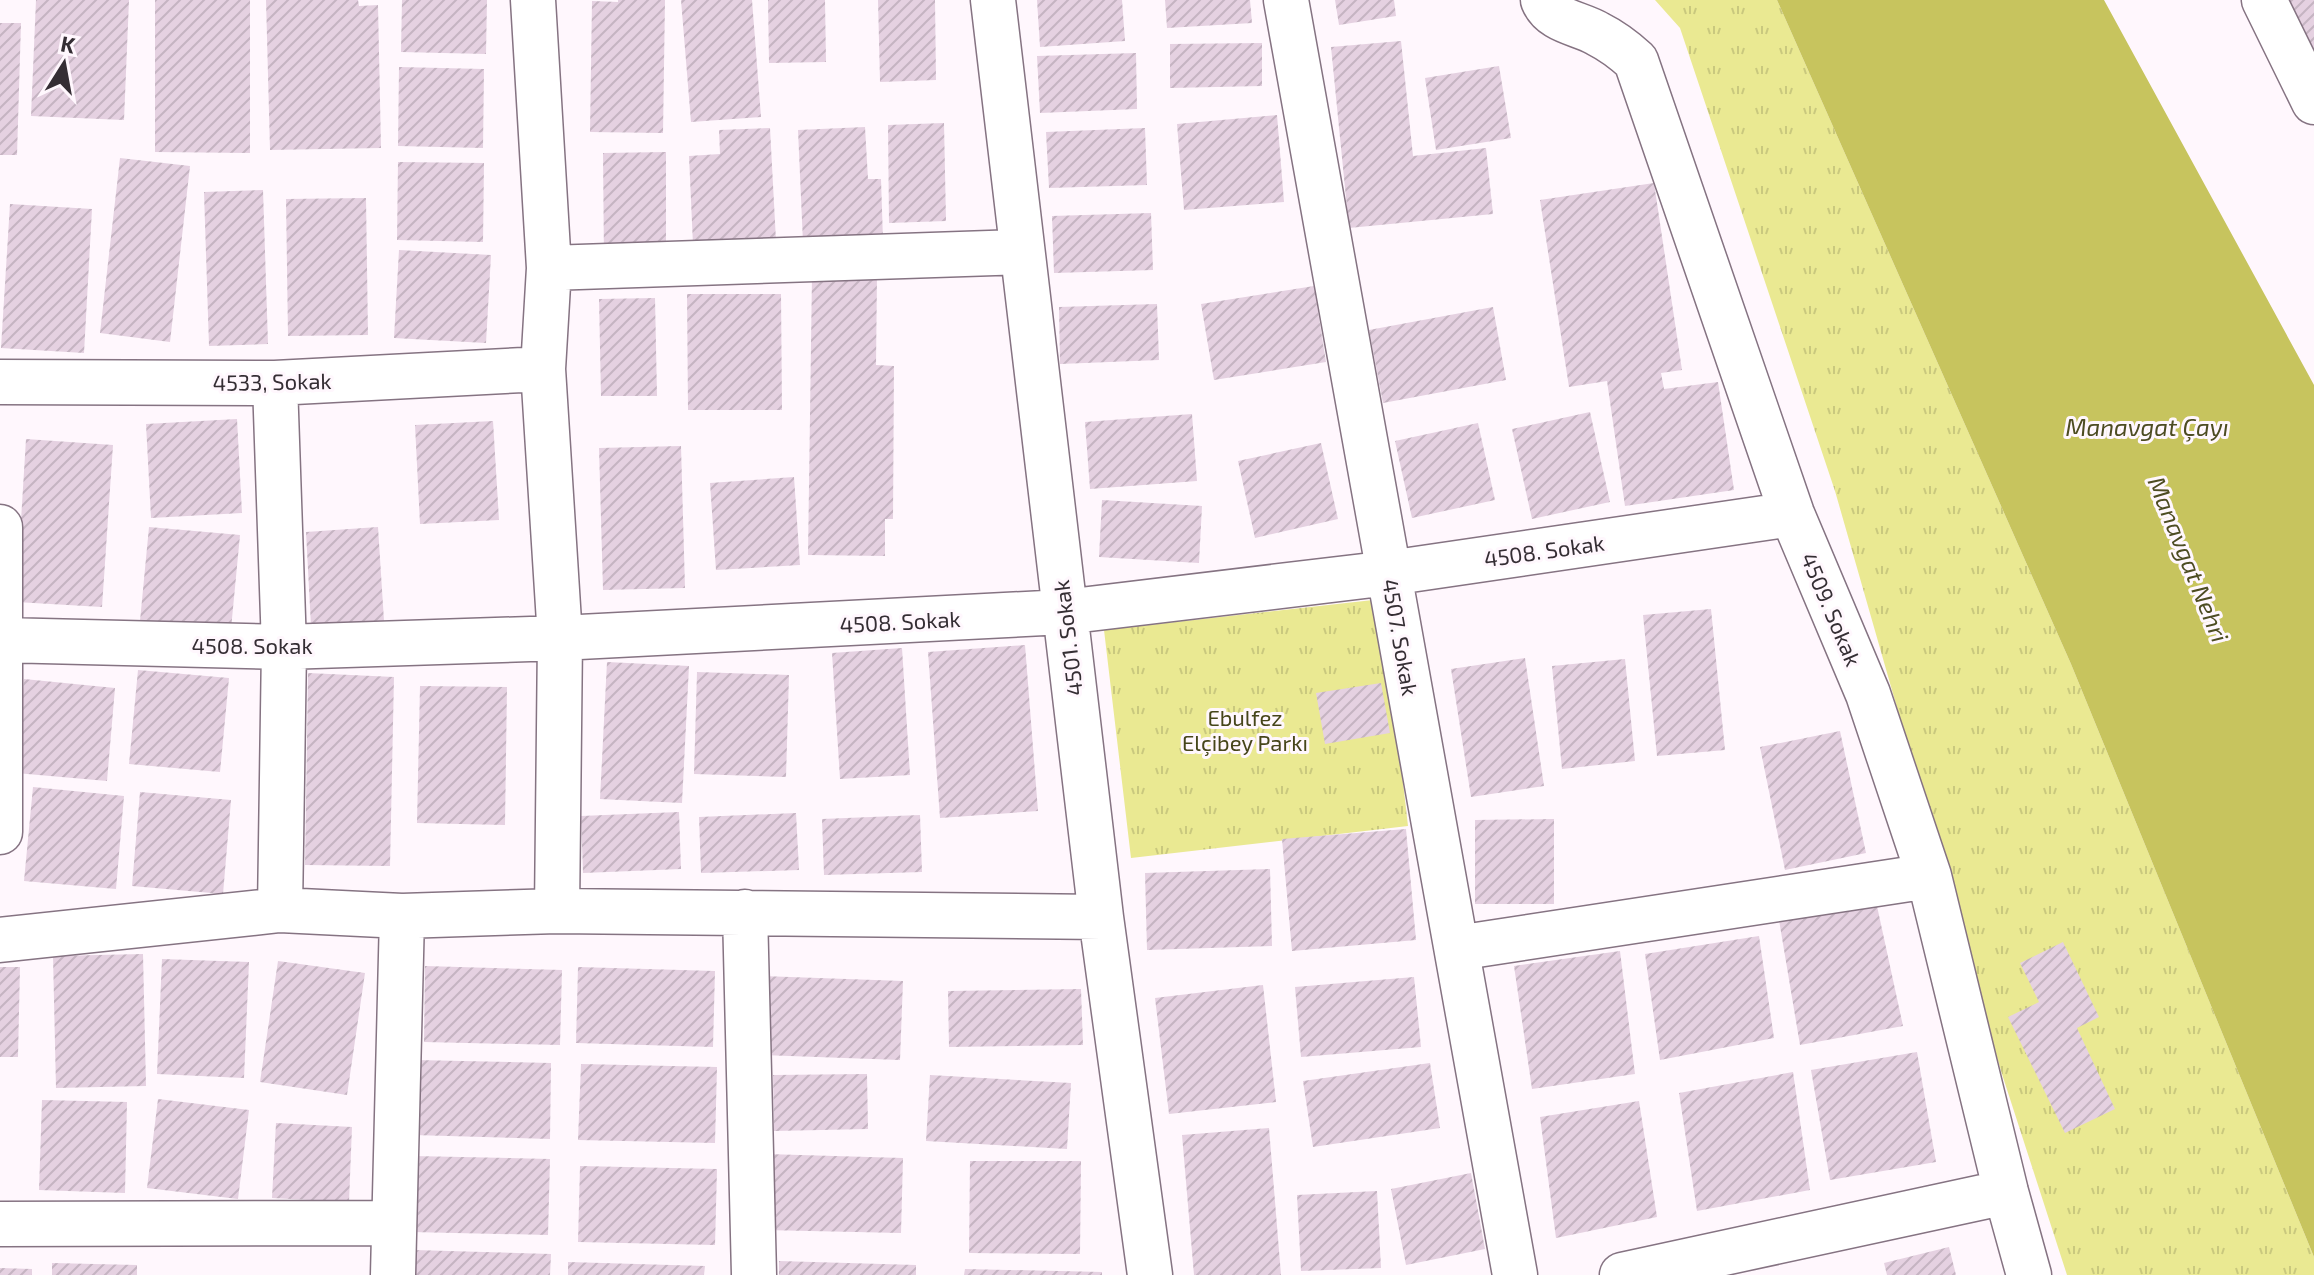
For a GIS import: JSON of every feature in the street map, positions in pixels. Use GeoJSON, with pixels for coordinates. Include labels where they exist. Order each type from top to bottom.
{"type":"FeatureCollection","features":[{"type":"Feature","properties":{"kind":"street"},"geometry":{"type":"LineString","coordinates":[[533,0],[549,268],[543,369],[560,638],[557,911]]}},
{"type":"Feature","properties":{"kind":"street","name":"4501. Sokak"},"geometry":{"type":"LineString","coordinates":[[993,0],[1101,917],[1150,1275]]}},
{"type":"Feature","properties":{"kind":"street","name":"4507. Sokak"},"geometry":{"type":"LineString","coordinates":[[1286,0],[1515,1275]]}},
{"type":"Feature","properties":{"kind":"street","name":"4509. Sokak"},"geometry":{"type":"LineString","coordinates":[[1543,0],[1546,7],[1566,21],[1594,31],[1636,61],[1792,514],[1868,694],[1929,876],[2029,1275]]}},
{"type":"Feature","properties":{"kind":"street"},"geometry":{"type":"LineString","coordinates":[[2264,0],[2314,102]]}},
{"type":"Feature","properties":{"kind":"street"},"geometry":{"type":"LineString","coordinates":[[549,268],[1022,252]]}},
{"type":"Feature","properties":{"kind":"street","name":"4533, Sokak"},"geometry":{"type":"LineString","coordinates":[[0,382],[275,383],[543,369]]}},
{"type":"Feature","properties":{"kind":"street"},"geometry":{"type":"LineString","coordinates":[[275,383],[284,647],[280,910]]}},
{"type":"Feature","properties":{"kind":"street","name":"4508. Sokak"},"geometry":{"type":"LineString","coordinates":[[2,640],[284,647],[560,638],[1064,612],[1389,573],[1792,514]]}},
{"type":"Feature","properties":{"kind":"street"},"geometry":{"type":"LineString","coordinates":[[0,527],[0,832]]}},
{"type":"Feature","properties":{"kind":"street"},"geometry":{"type":"LineString","coordinates":[[1457,948],[1929,876]]}},
{"type":"Feature","properties":{"kind":"street"},"geometry":{"type":"LineString","coordinates":[[0,940],[280,910],[402,916],[557,911],[1101,917]]}},
{"type":"Feature","properties":{"kind":"street"},"geometry":{"type":"LineString","coordinates":[[745,912],[754,1275]]}},
{"type":"Feature","properties":{"kind":"street"},"geometry":{"type":"LineString","coordinates":[[393,1275],[402,916]]}},
{"type":"Feature","properties":{"kind":"street"},"geometry":{"type":"LineString","coordinates":[[1622,1275],[1698,1267],[2006,1192]]}},
{"type":"Feature","properties":{"kind":"street"},"geometry":{"type":"LineString","coordinates":[[0,1224],[394,1223]]}},
{"type":"Feature","properties":{"kind":"green space"},"geometry":{"type":"Polygon","coordinates":[[[1655,0],[1777,0],[2071,664],[2314,1257],[2314,1275],[2067,1275],[2001,1071],[1835,491],[1680,28],[1655,0]]]}},
{"type":"Feature","properties":{"kind":"green space","name":"Ebulfez Elçibey Parkı"},"geometry":{"type":"Polygon","coordinates":[[[1382,599],[1408,826],[1131,858],[1104,630],[1382,599]]]}},
{"type":"Feature","properties":{"kind":"water","name":"Manavgat Çayı"},"geometry":{"type":"Polygon","coordinates":[[[1777,0],[2104,0],[2314,385],[2314,1257],[2071,664],[1777,0]]]}},
{"type":"Feature","properties":{"kind":"building"},"geometry":{"type":"Polygon","coordinates":[[[36,0],[129,0],[124,120],[31,116],[36,0]]]}},
{"type":"Feature","properties":{"kind":"building"},"geometry":{"type":"Polygon","coordinates":[[[155,0],[250,0],[250,153],[155,152],[155,0]]]}},
{"type":"Feature","properties":{"kind":"building"},"geometry":{"type":"Polygon","coordinates":[[[266,0],[358,0],[359,6],[378,5],[381,148],[270,150],[266,0]]]}},
{"type":"Feature","properties":{"kind":"building"},"geometry":{"type":"Polygon","coordinates":[[[402,0],[487,0],[486,54],[401,52],[402,0]]]}},
{"type":"Feature","properties":{"kind":"building"},"geometry":{"type":"Polygon","coordinates":[[[665,0],[663,133],[590,132],[592,1],[665,0]]]}},
{"type":"Feature","properties":{"kind":"building"},"geometry":{"type":"Polygon","coordinates":[[[681,0],[752,0],[761,117],[691,122],[681,0]]]}},
{"type":"Feature","properties":{"kind":"building"},"geometry":{"type":"Polygon","coordinates":[[[768,0],[825,0],[826,62],[769,63],[768,0]]]}},
{"type":"Feature","properties":{"kind":"building"},"geometry":{"type":"Polygon","coordinates":[[[878,0],[935,0],[936,80],[880,82],[878,0]]]}},
{"type":"Feature","properties":{"kind":"building"},"geometry":{"type":"Polygon","coordinates":[[[1037,0],[1122,0],[1125,41],[1040,47],[1037,0]]]}},
{"type":"Feature","properties":{"kind":"building"},"geometry":{"type":"Polygon","coordinates":[[[1165,0],[1250,0],[1252,23],[1167,28],[1165,0]]]}},
{"type":"Feature","properties":{"kind":"building"},"geometry":{"type":"Polygon","coordinates":[[[1335,0],[1394,0],[1396,16],[1339,25],[1335,0]]]}},
{"type":"Feature","properties":{"kind":"building"},"geometry":{"type":"Polygon","coordinates":[[[2281,0],[2314,0],[2314,73],[2281,0]]]}},
{"type":"Feature","properties":{"kind":"building"},"geometry":{"type":"Polygon","coordinates":[[[0,23],[21,23],[17,155],[0,155],[0,23]]]}},
{"type":"Feature","properties":{"kind":"building"},"geometry":{"type":"Polygon","coordinates":[[[1401,41],[1413,156],[1486,148],[1493,214],[1349,228],[1331,47],[1401,41]]]}},
{"type":"Feature","properties":{"kind":"building"},"geometry":{"type":"Polygon","coordinates":[[[1262,43],[1262,86],[1170,88],[1170,44],[1262,43]]]}},
{"type":"Feature","properties":{"kind":"building"},"geometry":{"type":"Polygon","coordinates":[[[1136,53],[1137,109],[1040,113],[1037,56],[1136,53]]]}},
{"type":"Feature","properties":{"kind":"building"},"geometry":{"type":"Polygon","coordinates":[[[1499,66],[1511,138],[1436,150],[1425,78],[1499,66]]]}},
{"type":"Feature","properties":{"kind":"building"},"geometry":{"type":"Polygon","coordinates":[[[399,67],[484,69],[483,148],[398,146],[399,67]]]}},
{"type":"Feature","properties":{"kind":"building"},"geometry":{"type":"Polygon","coordinates":[[[1277,115],[1284,202],[1184,210],[1177,124],[1277,115]]]}},
{"type":"Feature","properties":{"kind":"building"},"geometry":{"type":"Polygon","coordinates":[[[944,123],[946,221],[889,223],[888,125],[944,123]]]}},
{"type":"Feature","properties":{"kind":"building"},"geometry":{"type":"Polygon","coordinates":[[[865,127],[868,179],[881,179],[883,240],[803,243],[798,130],[865,127]]]}},
{"type":"Feature","properties":{"kind":"building"},"geometry":{"type":"Polygon","coordinates":[[[770,128],[776,241],[693,245],[689,156],[720,154],[719,130],[770,128]]]}},
{"type":"Feature","properties":{"kind":"building"},"geometry":{"type":"Polygon","coordinates":[[[1145,128],[1147,185],[1049,188],[1046,132],[1145,128]]]}},
{"type":"Feature","properties":{"kind":"building"},"geometry":{"type":"Polygon","coordinates":[[[666,152],[666,260],[604,260],[603,153],[666,152]]]}},
{"type":"Feature","properties":{"kind":"building"},"geometry":{"type":"Polygon","coordinates":[[[120,158],[190,166],[170,342],[100,333],[120,158]]]}},
{"type":"Feature","properties":{"kind":"building"},"geometry":{"type":"Polygon","coordinates":[[[398,162],[484,163],[483,242],[397,240],[398,162]]]}},
{"type":"Feature","properties":{"kind":"building"},"geometry":{"type":"Polygon","coordinates":[[[1654,183],[1682,370],[1661,373],[1664,389],[1718,382],[1734,490],[1625,506],[1607,381],[1569,387],[1540,200],[1654,183]]]}},
{"type":"Feature","properties":{"kind":"building"},"geometry":{"type":"Polygon","coordinates":[[[263,190],[268,344],[209,346],[204,192],[263,190]]]}},
{"type":"Feature","properties":{"kind":"building"},"geometry":{"type":"Polygon","coordinates":[[[366,198],[368,335],[288,336],[286,199],[366,198]]]}},
{"type":"Feature","properties":{"kind":"building"},"geometry":{"type":"Polygon","coordinates":[[[10,204],[92,209],[84,353],[1,348],[10,204]]]}},
{"type":"Feature","properties":{"kind":"building"},"geometry":{"type":"Polygon","coordinates":[[[1151,213],[1153,270],[1054,273],[1052,216],[1151,213]]]}},
{"type":"Feature","properties":{"kind":"building"},"geometry":{"type":"Polygon","coordinates":[[[399,250],[491,255],[486,343],[394,338],[399,250]]]}},
{"type":"Feature","properties":{"kind":"building"},"geometry":{"type":"Polygon","coordinates":[[[812,275],[877,276],[876,365],[894,366],[893,519],[885,519],[885,556],[808,555],[812,275]]]}},
{"type":"Feature","properties":{"kind":"building"},"geometry":{"type":"Polygon","coordinates":[[[1314,286],[1326,362],[1214,380],[1201,304],[1314,286]]]}},
{"type":"Feature","properties":{"kind":"building"},"geometry":{"type":"Polygon","coordinates":[[[687,294],[781,294],[782,410],[688,410],[687,294]]]}},
{"type":"Feature","properties":{"kind":"building"},"geometry":{"type":"Polygon","coordinates":[[[655,298],[657,396],[601,396],[599,299],[655,298]]]}},
{"type":"Feature","properties":{"kind":"building"},"geometry":{"type":"Polygon","coordinates":[[[1157,304],[1159,360],[1060,364],[1059,307],[1157,304]]]}},
{"type":"Feature","properties":{"kind":"building"},"geometry":{"type":"Polygon","coordinates":[[[1493,307],[1506,380],[1383,403],[1369,330],[1493,307]]]}},
{"type":"Feature","properties":{"kind":"building"},"geometry":{"type":"Polygon","coordinates":[[[1590,412],[1610,502],[1532,519],[1512,429],[1590,412]]]}},
{"type":"Feature","properties":{"kind":"building"},"geometry":{"type":"Polygon","coordinates":[[[1192,414],[1197,481],[1090,489],[1085,422],[1192,414]]]}},
{"type":"Feature","properties":{"kind":"building"},"geometry":{"type":"Polygon","coordinates":[[[237,419],[242,513],[151,518],[146,424],[237,419]]]}},
{"type":"Feature","properties":{"kind":"building"},"geometry":{"type":"Polygon","coordinates":[[[493,421],[499,520],[420,524],[415,425],[493,421]]]}},
{"type":"Feature","properties":{"kind":"building"},"geometry":{"type":"Polygon","coordinates":[[[1478,423],[1495,500],[1412,518],[1395,441],[1478,423]]]}},
{"type":"Feature","properties":{"kind":"building"},"geometry":{"type":"Polygon","coordinates":[[[26,439],[113,445],[102,607],[16,602],[26,439]]]}},
{"type":"Feature","properties":{"kind":"building"},"geometry":{"type":"Polygon","coordinates":[[[1321,443],[1338,519],[1255,538],[1238,461],[1321,443]]]}},
{"type":"Feature","properties":{"kind":"building"},"geometry":{"type":"Polygon","coordinates":[[[681,446],[685,588],[603,590],[599,448],[681,446]]]}},
{"type":"Feature","properties":{"kind":"building"},"geometry":{"type":"Polygon","coordinates":[[[794,477],[800,565],[716,570],[710,483],[794,477]]]}},
{"type":"Feature","properties":{"kind":"building"},"geometry":{"type":"Polygon","coordinates":[[[1102,500],[1202,506],[1199,563],[1099,557],[1102,500]]]}},
{"type":"Feature","properties":{"kind":"building"},"geometry":{"type":"Polygon","coordinates":[[[149,527],[240,535],[231,629],[140,621],[149,527]]]}},
{"type":"Feature","properties":{"kind":"building"},"geometry":{"type":"Polygon","coordinates":[[[378,527],[384,621],[311,626],[306,532],[378,527]]]}},
{"type":"Feature","properties":{"kind":"building"},"geometry":{"type":"Polygon","coordinates":[[[1711,609],[1725,750],[1657,756],[1643,615],[1711,609]]]}},
{"type":"Feature","properties":{"kind":"building"},"geometry":{"type":"Polygon","coordinates":[[[1025,645],[1038,811],[940,818],[928,652],[1025,645]]]}},
{"type":"Feature","properties":{"kind":"building"},"geometry":{"type":"Polygon","coordinates":[[[902,648],[910,775],[840,779],[832,653],[902,648]]]}},
{"type":"Feature","properties":{"kind":"building"},"geometry":{"type":"Polygon","coordinates":[[[1525,658],[1544,786],[1471,797],[1451,669],[1525,658]]]}},
{"type":"Feature","properties":{"kind":"building"},"geometry":{"type":"Polygon","coordinates":[[[1625,659],[1635,761],[1562,769],[1552,666],[1625,659]]]}},
{"type":"Feature","properties":{"kind":"building"},"geometry":{"type":"Polygon","coordinates":[[[607,662],[689,666],[682,803],[600,799],[607,662]]]}},
{"type":"Feature","properties":{"kind":"building"},"geometry":{"type":"Polygon","coordinates":[[[138,670],[229,678],[220,772],[129,764],[138,670]]]}},
{"type":"Feature","properties":{"kind":"building"},"geometry":{"type":"Polygon","coordinates":[[[697,672],[789,675],[786,777],[694,774],[697,672]]]}},
{"type":"Feature","properties":{"kind":"building"},"geometry":{"type":"Polygon","coordinates":[[[308,673],[394,677],[390,866],[305,865],[308,673]]]}},
{"type":"Feature","properties":{"kind":"building"},"geometry":{"type":"Polygon","coordinates":[[[24,679],[115,688],[107,781],[16,773],[24,679]]]}},
{"type":"Feature","properties":{"kind":"building"},"geometry":{"type":"Polygon","coordinates":[[[1381,683],[1390,733],[1325,744],[1316,693],[1381,683]]]}},
{"type":"Feature","properties":{"kind":"building"},"geometry":{"type":"Polygon","coordinates":[[[420,686],[507,687],[505,825],[417,823],[420,686]]]}},
{"type":"Feature","properties":{"kind":"building"},"geometry":{"type":"Polygon","coordinates":[[[1840,731],[1866,853],[1785,870],[1760,747],[1840,731]]]}},
{"type":"Feature","properties":{"kind":"building"},"geometry":{"type":"Polygon","coordinates":[[[33,787],[124,796],[116,889],[24,881],[33,787]]]}},
{"type":"Feature","properties":{"kind":"building"},"geometry":{"type":"Polygon","coordinates":[[[140,792],[231,800],[223,894],[132,886],[140,792]]]}},
{"type":"Feature","properties":{"kind":"building"},"geometry":{"type":"Polygon","coordinates":[[[679,812],[681,869],[583,873],[581,816],[679,812]]]}},
{"type":"Feature","properties":{"kind":"building"},"geometry":{"type":"Polygon","coordinates":[[[796,813],[799,870],[701,873],[699,817],[796,813]]]}},
{"type":"Feature","properties":{"kind":"building"},"geometry":{"type":"Polygon","coordinates":[[[920,815],[922,872],[824,875],[822,819],[920,815]]]}},
{"type":"Feature","properties":{"kind":"building"},"geometry":{"type":"Polygon","coordinates":[[[1554,819],[1554,904],[1475,904],[1475,820],[1554,819]]]}},
{"type":"Feature","properties":{"kind":"building"},"geometry":{"type":"Polygon","coordinates":[[[1406,829],[1416,940],[1292,951],[1282,839],[1406,829]]]}},
{"type":"Feature","properties":{"kind":"building"},"geometry":{"type":"Polygon","coordinates":[[[1270,869],[1272,946],[1147,950],[1145,873],[1270,869]]]}},
{"type":"Feature","properties":{"kind":"building"},"geometry":{"type":"Polygon","coordinates":[[[1877,906],[1903,1026],[1800,1045],[1779,920],[1877,906]]]}},
{"type":"Feature","properties":{"kind":"building"},"geometry":{"type":"Polygon","coordinates":[[[1759,936],[1774,1038],[1660,1060],[1645,954],[1759,936]]]}},
{"type":"Feature","properties":{"kind":"building"},"geometry":{"type":"Polygon","coordinates":[[[2063,942],[2099,1017],[2077,1028],[2115,1109],[2065,1133],[2008,1017],[2039,1002],[2020,963],[2063,942]]]}},
{"type":"Feature","properties":{"kind":"building"},"geometry":{"type":"Polygon","coordinates":[[[1620,951],[1635,1074],[1532,1089],[1514,966],[1620,951]]]}},
{"type":"Feature","properties":{"kind":"building"},"geometry":{"type":"Polygon","coordinates":[[[143,954],[146,1086],[56,1088],[53,956],[143,954]]]}},
{"type":"Feature","properties":{"kind":"building"},"geometry":{"type":"Polygon","coordinates":[[[162,959],[249,962],[244,1078],[157,1074],[162,959]]]}},
{"type":"Feature","properties":{"kind":"building"},"geometry":{"type":"Polygon","coordinates":[[[278,961],[365,973],[347,1095],[260,1082],[278,961]]]}},
{"type":"Feature","properties":{"kind":"building"},"geometry":{"type":"Polygon","coordinates":[[[425,966],[562,970],[560,1045],[424,1042],[425,966]]]}},
{"type":"Feature","properties":{"kind":"building"},"geometry":{"type":"Polygon","coordinates":[[[0,967],[20,967],[18,1057],[0,1057],[0,967]]]}},
{"type":"Feature","properties":{"kind":"building"},"geometry":{"type":"Polygon","coordinates":[[[578,967],[715,971],[713,1047],[576,1043],[578,967]]]}},
{"type":"Feature","properties":{"kind":"building"},"geometry":{"type":"Polygon","coordinates":[[[762,976],[903,981],[900,1060],[759,1055],[762,976]]]}},
{"type":"Feature","properties":{"kind":"building"},"geometry":{"type":"Polygon","coordinates":[[[1414,977],[1421,1047],[1301,1057],[1295,987],[1414,977]]]}},
{"type":"Feature","properties":{"kind":"building"},"geometry":{"type":"Polygon","coordinates":[[[1263,985],[1276,1102],[1169,1114],[1155,998],[1263,985]]]}},
{"type":"Feature","properties":{"kind":"building"},"geometry":{"type":"Polygon","coordinates":[[[1081,989],[1083,1045],[949,1047],[948,991],[1081,989]]]}},
{"type":"Feature","properties":{"kind":"building"},"geometry":{"type":"Polygon","coordinates":[[[1917,1052],[1936,1162],[1830,1180],[1811,1070],[1917,1052]]]}},
{"type":"Feature","properties":{"kind":"building"},"geometry":{"type":"Polygon","coordinates":[[[415,1060],[551,1063],[550,1139],[413,1135],[415,1060]]]}},
{"type":"Feature","properties":{"kind":"building"},"geometry":{"type":"Polygon","coordinates":[[[1430,1063],[1440,1128],[1313,1147],[1303,1081],[1430,1063]]]}},
{"type":"Feature","properties":{"kind":"building"},"geometry":{"type":"Polygon","coordinates":[[[581,1064],[717,1067],[715,1143],[578,1140],[581,1064]]]}},
{"type":"Feature","properties":{"kind":"building"},"geometry":{"type":"Polygon","coordinates":[[[1793,1072],[1810,1190],[1697,1211],[1679,1093],[1793,1072]]]}},
{"type":"Feature","properties":{"kind":"building"},"geometry":{"type":"Polygon","coordinates":[[[867,1074],[868,1129],[774,1131],[773,1075],[867,1074]]]}},
{"type":"Feature","properties":{"kind":"building"},"geometry":{"type":"Polygon","coordinates":[[[930,1075],[1071,1083],[1067,1149],[926,1141],[930,1075]]]}},
{"type":"Feature","properties":{"kind":"building"},"geometry":{"type":"Polygon","coordinates":[[[158,1099],[249,1110],[238,1199],[147,1188],[158,1099]]]}},
{"type":"Feature","properties":{"kind":"building"},"geometry":{"type":"Polygon","coordinates":[[[42,1100],[127,1102],[125,1193],[39,1190],[42,1100]]]}},
{"type":"Feature","properties":{"kind":"building"},"geometry":{"type":"Polygon","coordinates":[[[1639,1101],[1657,1217],[1556,1238],[1540,1117],[1639,1101]]]}},
{"type":"Feature","properties":{"kind":"building"},"geometry":{"type":"Polygon","coordinates":[[[276,1123],[352,1127],[349,1202],[272,1198],[276,1123]]]}},
{"type":"Feature","properties":{"kind":"building"},"geometry":{"type":"Polygon","coordinates":[[[1269,1128],[1281,1275],[1194,1275],[1182,1135],[1269,1128]]]}},
{"type":"Feature","properties":{"kind":"building"},"geometry":{"type":"Polygon","coordinates":[[[766,1154],[903,1158],[901,1233],[764,1230],[766,1154]]]}},
{"type":"Feature","properties":{"kind":"building"},"geometry":{"type":"Polygon","coordinates":[[[413,1156],[550,1159],[548,1235],[411,1232],[413,1156]]]}},
{"type":"Feature","properties":{"kind":"building"},"geometry":{"type":"Polygon","coordinates":[[[970,1161],[1081,1161],[1080,1254],[969,1253],[970,1161]]]}},
{"type":"Feature","properties":{"kind":"building"},"geometry":{"type":"Polygon","coordinates":[[[580,1166],[717,1169],[715,1245],[578,1242],[580,1166]]]}},
{"type":"Feature","properties":{"kind":"building"},"geometry":{"type":"Polygon","coordinates":[[[1471,1173],[1485,1249],[1406,1265],[1391,1189],[1471,1173]]]}},
{"type":"Feature","properties":{"kind":"building"},"geometry":{"type":"Polygon","coordinates":[[[1377,1191],[1381,1268],[1301,1271],[1297,1195],[1377,1191]]]}},
{"type":"Feature","properties":{"kind":"building"},"geometry":{"type":"Polygon","coordinates":[[[1949,1247],[1956,1275],[1887,1275],[1884,1263],[1949,1247]]]}},
{"type":"Feature","properties":{"kind":"building"},"geometry":{"type":"Polygon","coordinates":[[[414,1250],[551,1254],[550,1275],[414,1275],[414,1250]]]}},
{"type":"Feature","properties":{"kind":"building"},"geometry":{"type":"Polygon","coordinates":[[[779,1261],[916,1265],[916,1275],[779,1275],[779,1261]]]}},
{"type":"Feature","properties":{"kind":"building"},"geometry":{"type":"Polygon","coordinates":[[[568,1262],[705,1266],[704,1275],[568,1275],[568,1262]]]}},
{"type":"Feature","properties":{"kind":"building"},"geometry":{"type":"Polygon","coordinates":[[[52,1263],[137,1265],[137,1275],[52,1275],[52,1263]]]}},
{"type":"Feature","properties":{"kind":"building"},"geometry":{"type":"Polygon","coordinates":[[[0,1268],[32,1269],[32,1275],[0,1275],[0,1268]]]}},
{"type":"Feature","properties":{"kind":"building"},"geometry":{"type":"Polygon","coordinates":[[[965,1269],[1102,1272],[1102,1275],[964,1275],[965,1269]]]}},
{"type":"Feature","properties":{"kind":"water label","name":"Manavgat Nehri"},"geometry":{"type":"Point","coordinates":[2189,559]}}]}
